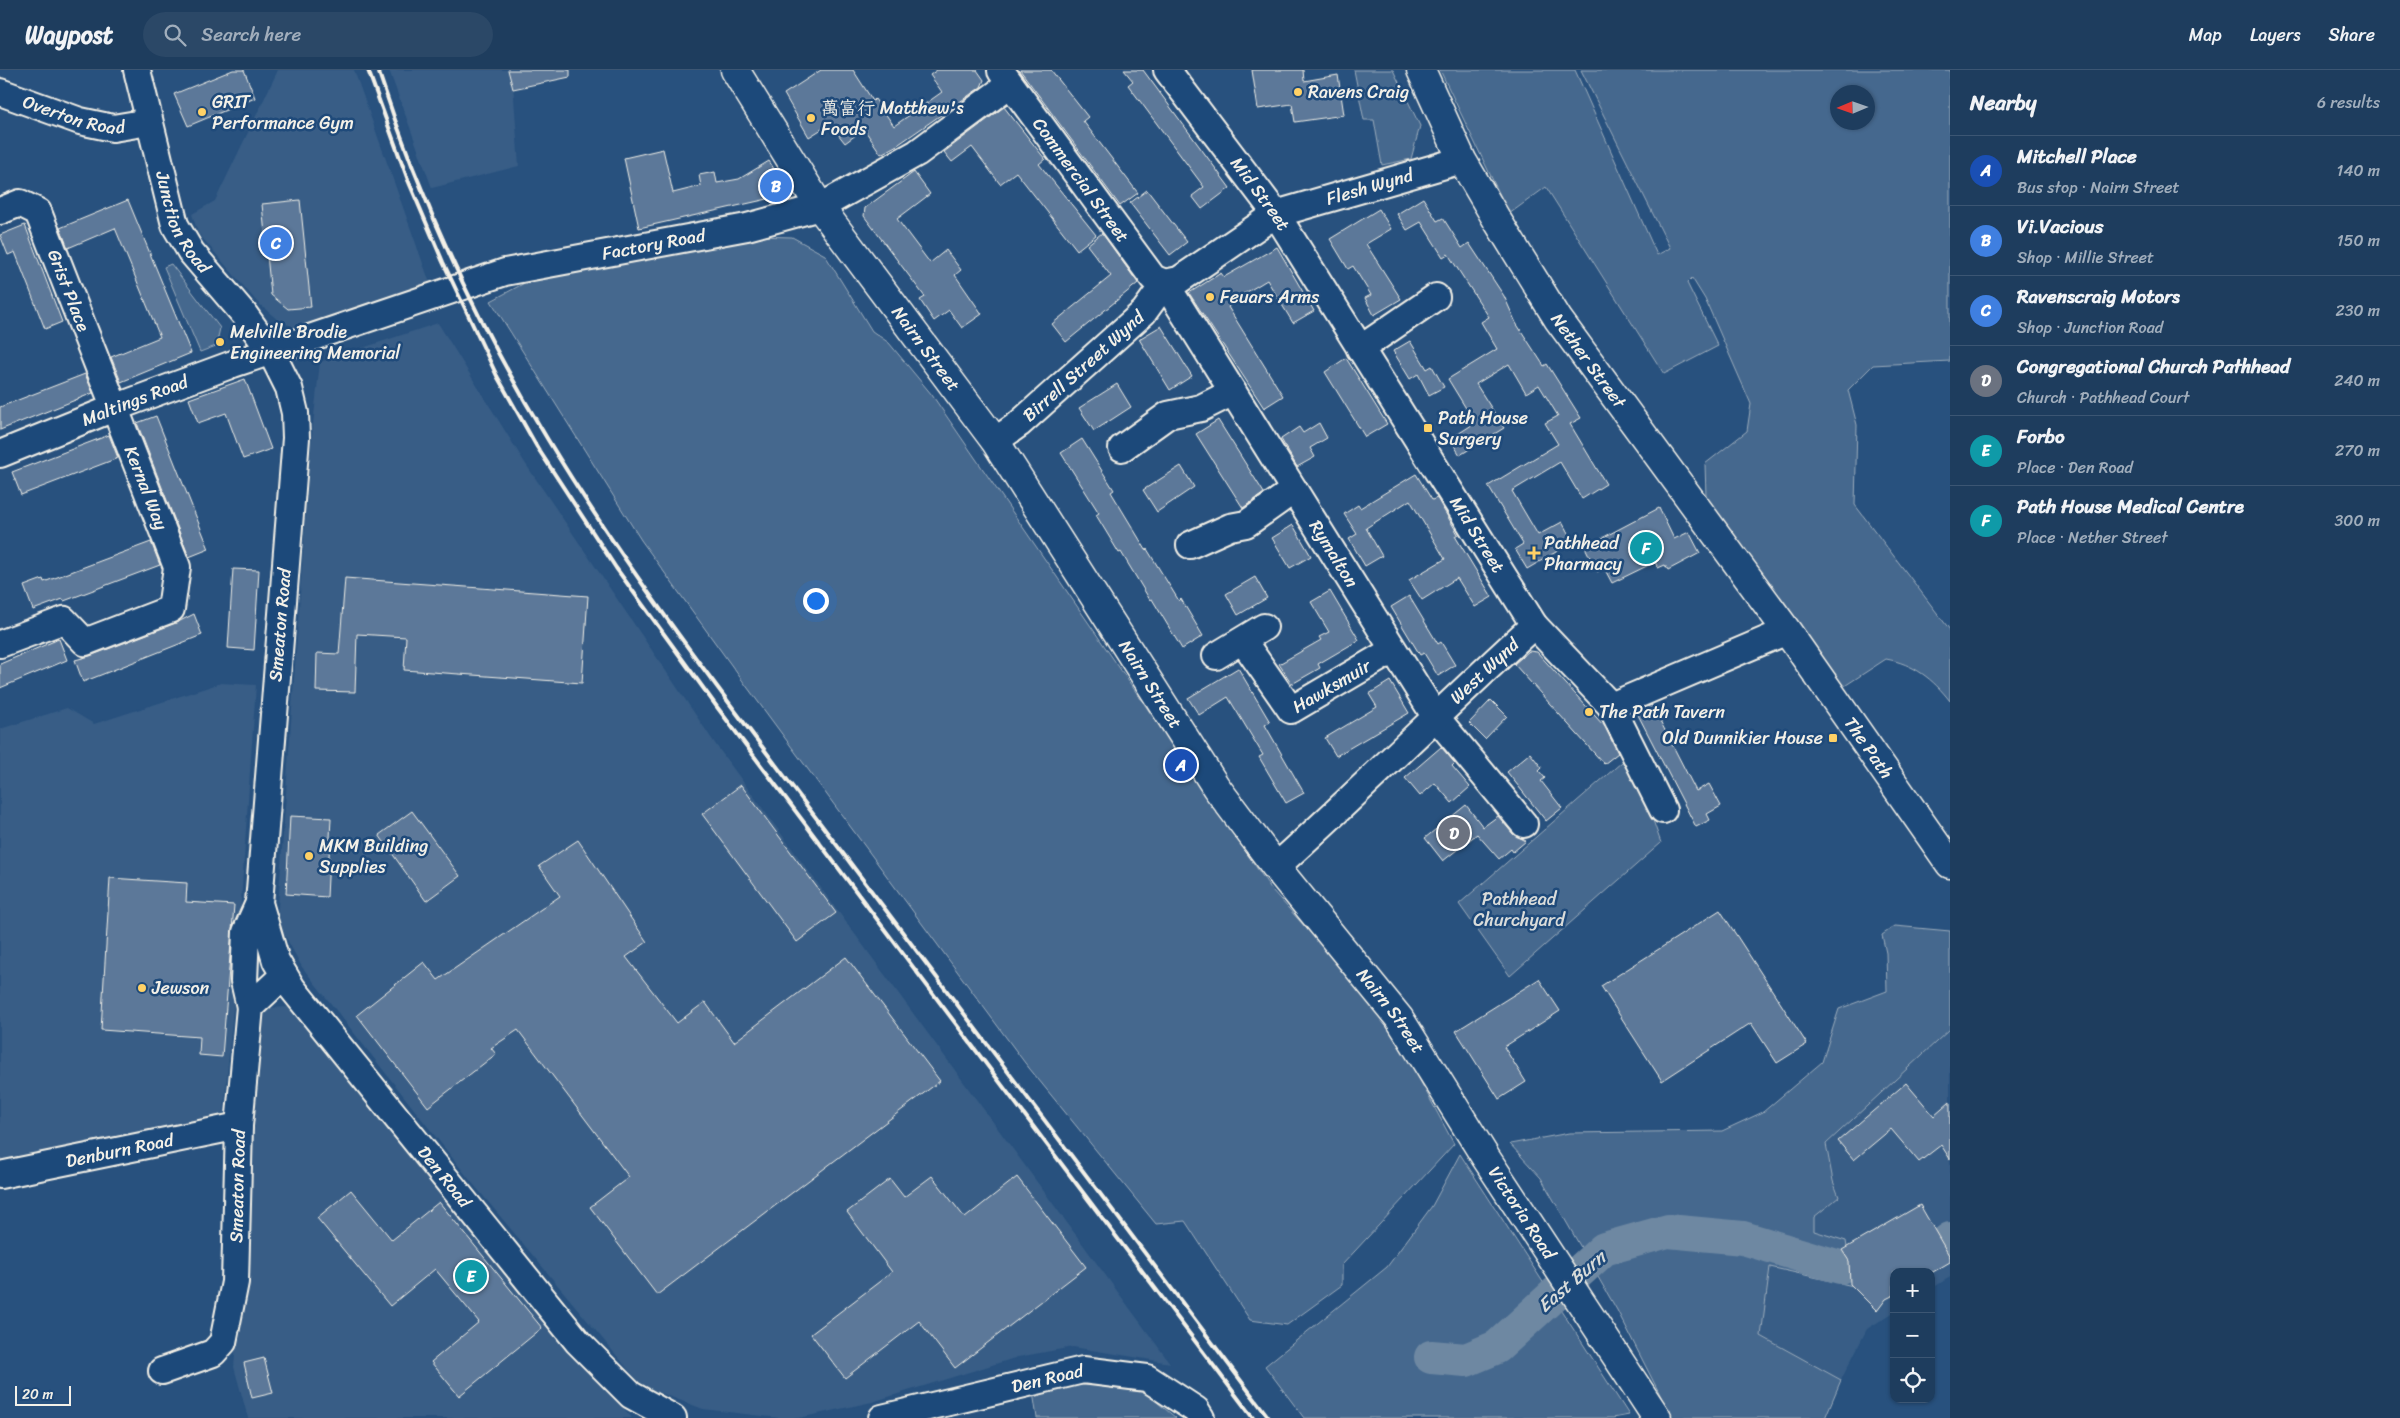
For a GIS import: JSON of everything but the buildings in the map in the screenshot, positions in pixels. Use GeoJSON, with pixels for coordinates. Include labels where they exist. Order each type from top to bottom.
{"type":"FeatureCollection","features":[{"type":"Feature","properties":{"kind":"main road","name":"Nairn Street"},"geometry":{"type":"LineString","coordinates":[[735,70],[820,207],[995,441],[1216,787],[1276,867],[1399,1018],[1486,1158]]}},
{"type":"Feature","properties":{"kind":"main road","name":"Nether Street"},"geometry":{"type":"LineString","coordinates":[[1421,70],[1462,160],[1558,319],[1786,631]]}},
{"type":"Feature","properties":{"kind":"main road","name":"The Path"},"geometry":{"type":"LineString","coordinates":[[1786,631],[1950,864]]}},
{"type":"Feature","properties":{"kind":"main road","name":"Victoria Road"},"geometry":{"type":"LineString","coordinates":[[1486,1158],[1657,1418]]}},
{"type":"Feature","properties":{"kind":"street","name":"Junction Road"},"geometry":{"type":"LineString","coordinates":[[137,70],[175,225],[190,252],[244,314],[271,352]]}},
{"type":"Feature","properties":{"kind":"street","name":"Mid Street"},"geometry":{"type":"LineString","coordinates":[[1167,70],[1276,214],[1534,624],[1611,706],[1663,810]]}},
{"type":"Feature","properties":{"kind":"street","name":"Factory Road"},"geometry":{"type":"LineString","coordinates":[[271,352],[505,272],[747,227],[820,207],[917,153],[1005,77]]}},
{"type":"Feature","properties":{"kind":"street","name":"Commercial Street"},"geometry":{"type":"LineString","coordinates":[[1005,77],[1154,278],[1166,283]]}},
{"type":"Feature","properties":{"kind":"street","name":"Overton Road"},"geometry":{"type":"LineString","coordinates":[[0,92],[80,121],[113,128],[149,122]]}},
{"type":"Feature","properties":{"kind":"street","name":"Flesh Wynd"},"geometry":{"type":"LineString","coordinates":[[1166,283],[1179,280],[1276,214],[1462,160]]}},
{"type":"Feature","properties":{"kind":"street","name":"Grist Place"},"geometry":{"type":"LineString","coordinates":[[0,211],[20,203],[38,212],[114,408]]}},
{"type":"Feature","properties":{"kind":"street","name":"Rymalton"},"geometry":{"type":"LineString","coordinates":[[1166,283],[1435,716],[1524,824]]}},
{"type":"Feature","properties":{"kind":"street","name":"Birrell Street Wynd"},"geometry":{"type":"LineString","coordinates":[[995,441],[1019,424],[1144,312],[1166,283]]}},
{"type":"Feature","properties":{"kind":"street"},"geometry":{"type":"LineString","coordinates":[[1360,350],[1436,296]]}},
{"type":"Feature","properties":{"kind":"street","name":"Maltings Road"},"geometry":{"type":"LineString","coordinates":[[0,454],[114,408],[271,352]]}},
{"type":"Feature","properties":{"kind":"street","name":"Smeaton Road"},"geometry":{"type":"LineString","coordinates":[[162,1371],[213,1353],[223,1342],[234,1282],[239,1126],[250,1006],[244,981],[246,932],[259,903],[296,438],[295,413],[289,388],[271,352]]}},
{"type":"Feature","properties":{"kind":"street"},"geometry":{"type":"LineString","coordinates":[[1122,448],[1168,414],[1201,408],[1233,392]]}},
{"type":"Feature","properties":{"kind":"street","name":"Kernal Way"},"geometry":{"type":"LineString","coordinates":[[0,644],[64,620],[85,642],[171,609],[177,567],[114,408]]}},
{"type":"Feature","properties":{"kind":"street"},"geometry":{"type":"LineString","coordinates":[[1190,545],[1230,527],[1246,524],[1294,490]]}},
{"type":"Feature","properties":{"kind":"street","name":"West Wynd"},"geometry":{"type":"LineString","coordinates":[[1276,867],[1330,819],[1435,716],[1534,624]]}},
{"type":"Feature","properties":{"kind":"street"},"geometry":{"type":"LineString","coordinates":[[1611,706],[1786,631]]}},
{"type":"Feature","properties":{"kind":"street","name":"Hawksmuir"},"geometry":{"type":"LineString","coordinates":[[1216,656],[1253,634],[1291,710],[1393,650]]}},
{"type":"Feature","properties":{"kind":"street","name":"Den Road"},"geometry":{"type":"LineString","coordinates":[[259,903],[276,961],[298,996],[578,1342],[631,1395],[673,1418]]}},
{"type":"Feature","properties":{"kind":"street"},"geometry":{"type":"LineString","coordinates":[[250,1006],[284,976]]}},
{"type":"Feature","properties":{"kind":"street","name":"Denburn Road"},"geometry":{"type":"LineString","coordinates":[[0,1175],[239,1126]]}},
{"type":"Feature","properties":{"kind":"street","name":"Den Road"},"geometry":{"type":"LineString","coordinates":[[882,1418],[1083,1370],[1148,1378],[1196,1410],[1202,1418]]}},
{"type":"Feature","properties":{"kind":"shaded area"},"geometry":{"type":"Polygon","coordinates":[[[278,70],[354,70],[430,283],[304,330],[280,322],[257,302],[198,233],[192,214],[215,201],[278,70]]]}},
{"type":"Feature","properties":{"kind":"shaded area"},"geometry":{"type":"Polygon","coordinates":[[[389,70],[512,70],[519,166],[432,188],[389,70]]]}},
{"type":"Feature","properties":{"kind":"shaded area"},"geometry":{"type":"Polygon","coordinates":[[[438,323],[525,463],[716,745],[1170,1363],[1073,1347],[1018,1357],[872,1402],[799,1418],[779,1418],[703,1409],[642,1386],[469,1179],[302,967],[277,921],[310,452],[320,362],[438,323]]]}},
{"type":"Feature","properties":{"kind":"shaded area"},"geometry":{"type":"Polygon","coordinates":[[[221,683],[256,685],[235,988],[221,1143],[0,1189],[0,729],[67,708],[94,724],[221,683]]]}},
{"type":"Feature","properties":{"kind":"shaded area"},"geometry":{"type":"Polygon","coordinates":[[[292,1007],[495,1262],[632,1418],[248,1418],[234,1367],[264,1008],[292,1007]]]}},
{"type":"Feature","properties":{"kind":"shaded area"},"geometry":{"type":"Polygon","coordinates":[[[1950,1029],[1950,1277],[1935,1286],[1935,1268],[1890,1268],[1890,1315],[1867,1329],[1841,1380],[1761,1336],[1770,1266],[1852,1286],[1814,1231],[1813,1217],[1839,1197],[1833,1181],[1826,1144],[1950,1029]]]}},
{"type":"Feature","properties":{"kind":"green space"},"geometry":{"type":"Polygon","coordinates":[[[1354,70],[1393,70],[1420,126],[1411,159],[1382,165],[1374,120],[1364,120],[1354,70]]]}},
{"type":"Feature","properties":{"kind":"green space"},"geometry":{"type":"Polygon","coordinates":[[[1440,70],[1575,70],[1657,255],[1670,248],[1581,70],[1950,70],[1950,361],[1873,365],[1848,390],[1857,425],[1855,505],[1950,630],[1950,701],[1930,679],[1914,669],[1886,659],[1843,687],[1732,537],[1706,496],[1705,464],[1747,431],[1751,404],[1705,299],[1692,278],[1687,283],[1718,346],[1664,374],[1546,187],[1509,214],[1440,70]]]}},
{"type":"Feature","properties":{"kind":"green space"},"geometry":{"type":"Polygon","coordinates":[[[755,236],[792,237],[825,255],[872,331],[889,343],[932,395],[1272,890],[1349,976],[1399,1041],[1454,1144],[1342,1265],[1342,1285],[1287,1325],[1250,1320],[1185,1221],[1156,1224],[1025,1063],[641,540],[491,301],[532,279],[755,236]]]}},
{"type":"Feature","properties":{"kind":"green space"},"geometry":{"type":"Polygon","coordinates":[[[171,264],[220,328],[216,346],[200,352],[164,267],[171,264]]]}},
{"type":"Feature","properties":{"kind":"green space","name":"Pathhead Churchyard"},"geometry":{"type":"Polygon","coordinates":[[[1630,755],[1661,843],[1510,976],[1459,904],[1630,755]]]}},
{"type":"Feature","properties":{"kind":"green space"},"geometry":{"type":"Polygon","coordinates":[[[1895,926],[1950,931],[1950,1029],[1826,1144],[1833,1181],[1839,1197],[1814,1217],[1814,1231],[1846,1241],[1853,1286],[1770,1267],[1761,1336],[1841,1380],[1825,1418],[1672,1418],[1617,1310],[1541,1178],[1510,1144],[1569,1133],[1722,1131],[1763,1112],[1822,1062],[1839,1009],[1887,991],[1886,953],[1882,935],[1895,926]]]}},
{"type":"Feature","properties":{"kind":"green space"},"geometry":{"type":"Polygon","coordinates":[[[1460,1154],[1629,1415],[1613,1418],[1304,1418],[1265,1366],[1387,1267],[1432,1206],[1460,1154]]]}},
{"type":"Feature","properties":{"kind":"green space"},"geometry":{"type":"Polygon","coordinates":[[[1078,1385],[1109,1385],[1146,1393],[1176,1418],[1037,1418],[1033,1392],[1078,1385]]]}},
{"type":"Feature","properties":{"kind":"waterway","name":"East Burn"},"geometry":{"type":"LineString","coordinates":[[1431,1357],[1466,1360],[1497,1347],[1604,1249],[1668,1231],[1743,1238],[1840,1267]]}},
{"type":"Feature","properties":{"kind":"waterway","name":"East Burn"},"geometry":{"type":"LineString","coordinates":[[1946,1242],[1950,1239]]}},
{"type":"Feature","properties":{"kind":"railway"},"geometry":{"type":"LineString","coordinates":[[368,70],[408,180],[443,262],[497,376],[537,447],[616,568],[717,707],[1253,1418]]}},
{"type":"Feature","properties":{"kind":"railway"},"geometry":{"type":"LineString","coordinates":[[378,70],[412,166],[474,306],[497,351],[548,440],[619,550],[694,656],[1269,1418]]}},
{"type":"Feature","properties":{"kind":"place","name":"Ravens Craig"},"geometry":{"type":"Point","coordinates":[1298,92]}},
{"type":"Feature","properties":{"kind":"place","name":"GRIT Performance Gym"},"geometry":{"type":"Point","coordinates":[202,112]}},
{"type":"Feature","properties":{"kind":"place","name":"萬富行 Matthew's Foods"},"geometry":{"type":"Point","coordinates":[811,118]}},
{"type":"Feature","properties":{"kind":"place","name":"Vi.Vacious"},"geometry":{"type":"Point","coordinates":[776,186]}},
{"type":"Feature","properties":{"kind":"place","name":"Ravenscraig Motors"},"geometry":{"type":"Point","coordinates":[276,243]}},
{"type":"Feature","properties":{"kind":"place","name":"Feuars Arms"},"geometry":{"type":"Point","coordinates":[1210,297]}},
{"type":"Feature","properties":{"kind":"place","name":"Melville Brodie Engineering Memorial"},"geometry":{"type":"Point","coordinates":[220,342]}},
{"type":"Feature","properties":{"kind":"place","name":"Path House Surgery"},"geometry":{"type":"Point","coordinates":[1428,428]}},
{"type":"Feature","properties":{"kind":"place","name":"Path House Medical Centre"},"geometry":{"type":"Point","coordinates":[1646,548]}},
{"type":"Feature","properties":{"kind":"place","name":"Pathhead Pharmacy"},"geometry":{"type":"Point","coordinates":[1534,553]}},
{"type":"Feature","properties":{"kind":"place","name":"The Path Tavern"},"geometry":{"type":"Point","coordinates":[1589,712]}},
{"type":"Feature","properties":{"kind":"place","name":"Old Dunnikier House"},"geometry":{"type":"Point","coordinates":[1833,738]}},
{"type":"Feature","properties":{"kind":"place","name":"Mitchell Place"},"geometry":{"type":"Point","coordinates":[1181,765]}},
{"type":"Feature","properties":{"kind":"place","name":"Congregational Church Pathhead"},"geometry":{"type":"Point","coordinates":[1454,833]}},
{"type":"Feature","properties":{"kind":"place","name":"MKM Building Supplies"},"geometry":{"type":"Point","coordinates":[309,856]}},
{"type":"Feature","properties":{"kind":"place","name":"Jewson"},"geometry":{"type":"Point","coordinates":[142,988]}},
{"type":"Feature","properties":{"kind":"place","name":"Forbo"},"geometry":{"type":"Point","coordinates":[471,1276]}}]}
